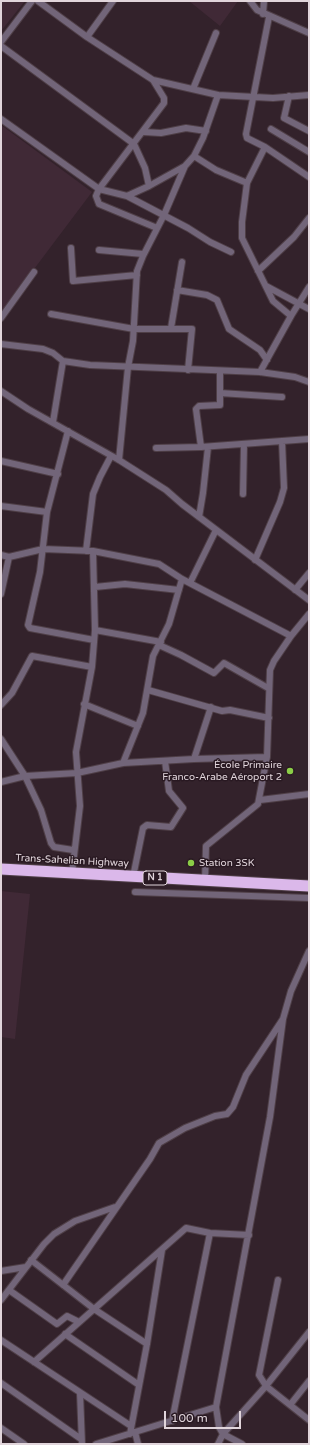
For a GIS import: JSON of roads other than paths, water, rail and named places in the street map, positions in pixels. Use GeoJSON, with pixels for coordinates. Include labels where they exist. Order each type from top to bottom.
{"type":"FeatureCollection","features":[{"type":"Feature","properties":{"kind":"highway","name":"Trans-Sahelian Highway"},"geometry":{"type":"LineString","coordinates":[[1,869],[309,886]]}},
{"type":"Feature","properties":{"kind":"street"},"geometry":{"type":"LineString","coordinates":[[1,42],[32,1]]}},
{"type":"Feature","properties":{"kind":"street"},"geometry":{"type":"LineString","coordinates":[[38,1],[87,37],[153,80],[218,94],[252,97],[309,95]]}},
{"type":"Feature","properties":{"kind":"street"},"geometry":{"type":"LineString","coordinates":[[87,37],[113,1]]}},
{"type":"Feature","properties":{"kind":"street"},"geometry":{"type":"LineString","coordinates":[[250,1],[257,10],[266,15],[309,33]]}},
{"type":"Feature","properties":{"kind":"street"},"geometry":{"type":"LineString","coordinates":[[264,1],[266,15],[246,136],[309,177]]}},
{"type":"Feature","properties":{"kind":"street"},"geometry":{"type":"LineString","coordinates":[[193,89],[216,33]]}},
{"type":"Feature","properties":{"kind":"street"},"geometry":{"type":"LineString","coordinates":[[1,46],[134,144],[145,168],[149,186]]}},
{"type":"Feature","properties":{"kind":"street"},"geometry":{"type":"LineString","coordinates":[[153,80],[165,101],[144,132],[125,153],[99,189],[96,196],[99,204],[157,228]]}},
{"type":"Feature","properties":{"kind":"street"},"geometry":{"type":"LineString","coordinates":[[119,460],[128,367],[134,329],[137,275],[143,254],[164,215],[185,166],[194,156],[206,131],[218,94]]}},
{"type":"Feature","properties":{"kind":"street"},"geometry":{"type":"LineString","coordinates":[[289,96],[284,118],[309,131]]}},
{"type":"Feature","properties":{"kind":"street"},"geometry":{"type":"LineString","coordinates":[[1,119],[99,189],[127,196],[231,252]]}},
{"type":"Feature","properties":{"kind":"street"},"geometry":{"type":"LineString","coordinates":[[144,132],[161,133],[186,128],[206,131]]}},
{"type":"Feature","properties":{"kind":"street"},"geometry":{"type":"LineString","coordinates":[[271,129],[309,152]]}},
{"type":"Feature","properties":{"kind":"street"},"geometry":{"type":"LineString","coordinates":[[265,147],[247,183],[241,234],[244,244],[275,304],[291,316]]}},
{"type":"Feature","properties":{"kind":"street"},"geometry":{"type":"LineString","coordinates":[[194,156],[216,170],[247,183]]}},
{"type":"Feature","properties":{"kind":"street"},"geometry":{"type":"LineString","coordinates":[[127,196],[149,186],[185,166]]}},
{"type":"Feature","properties":{"kind":"street"},"geometry":{"type":"LineString","coordinates":[[258,271],[294,237],[309,218]]}},
{"type":"Feature","properties":{"kind":"street"},"geometry":{"type":"LineString","coordinates":[[71,248],[73,281],[137,275]]}},
{"type":"Feature","properties":{"kind":"street"},"geometry":{"type":"LineString","coordinates":[[100,250],[143,254]]}},
{"type":"Feature","properties":{"kind":"street"},"geometry":{"type":"LineString","coordinates":[[171,328],[182,262]]}},
{"type":"Feature","properties":{"kind":"street"},"geometry":{"type":"LineString","coordinates":[[1,318],[34,272]]}},
{"type":"Feature","properties":{"kind":"street"},"geometry":{"type":"LineString","coordinates":[[266,286],[309,309]]}},
{"type":"Feature","properties":{"kind":"street"},"geometry":{"type":"LineString","coordinates":[[260,372],[298,303],[309,287]]}},
{"type":"Feature","properties":{"kind":"street"},"geometry":{"type":"LineString","coordinates":[[177,290],[207,295],[217,300],[229,330],[260,350],[267,360]]}},
{"type":"Feature","properties":{"kind":"street"},"geometry":{"type":"LineString","coordinates":[[51,314],[134,329],[171,328],[193,330],[188,370]]}},
{"type":"Feature","properties":{"kind":"street"},"geometry":{"type":"LineString","coordinates":[[1,344],[43,349],[53,353],[63,361],[90,365],[260,372],[295,376],[309,382]]}},
{"type":"Feature","properties":{"kind":"street"},"geometry":{"type":"LineString","coordinates":[[53,422],[63,361]]}},
{"type":"Feature","properties":{"kind":"street"},"geometry":{"type":"LineString","coordinates":[[198,517],[203,497],[205,447],[196,409],[199,406],[220,406],[220,371]]}},
{"type":"Feature","properties":{"kind":"street"},"geometry":{"type":"LineString","coordinates":[[1,391],[28,410],[53,422],[119,460],[166,490],[198,517],[309,600]]}},
{"type":"Feature","properties":{"kind":"street"},"geometry":{"type":"LineString","coordinates":[[220,393],[282,397]]}},
{"type":"Feature","properties":{"kind":"street"},"geometry":{"type":"LineString","coordinates":[[68,431],[47,512],[44,549],[28,626],[94,640]]}},
{"type":"Feature","properties":{"kind":"street"},"geometry":{"type":"LineString","coordinates":[[156,448],[205,447],[309,439]]}},
{"type":"Feature","properties":{"kind":"street"},"geometry":{"type":"LineString","coordinates":[[255,560],[280,502],[284,488],[282,441]]}},
{"type":"Feature","properties":{"kind":"street"},"geometry":{"type":"LineString","coordinates":[[243,494],[244,444]]}},
{"type":"Feature","properties":{"kind":"street"},"geometry":{"type":"LineString","coordinates":[[72,873],[73,850],[80,806],[76,752],[92,667],[95,630],[95,587],[90,551],[93,494],[100,476],[111,456]]}},
{"type":"Feature","properties":{"kind":"street"},"geometry":{"type":"LineString","coordinates":[[1,461],[58,474]]}},
{"type":"Feature","properties":{"kind":"street"},"geometry":{"type":"LineString","coordinates":[[1,506],[47,512]]}},
{"type":"Feature","properties":{"kind":"street"},"geometry":{"type":"LineString","coordinates":[[190,583],[216,530]]}},
{"type":"Feature","properties":{"kind":"street"},"geometry":{"type":"LineString","coordinates":[[1,555],[9,557],[44,549],[90,551],[159,564],[182,579],[291,636]]}},
{"type":"Feature","properties":{"kind":"street"},"geometry":{"type":"LineString","coordinates":[[1,594],[9,557]]}},
{"type":"Feature","properties":{"kind":"street"},"geometry":{"type":"LineString","coordinates":[[295,590],[309,574]]}},
{"type":"Feature","properties":{"kind":"street"},"geometry":{"type":"LineString","coordinates":[[123,763],[145,706],[151,665],[173,613],[182,579]]}},
{"type":"Feature","properties":{"kind":"street"},"geometry":{"type":"LineString","coordinates":[[95,587],[125,584],[179,590]]}},
{"type":"Feature","properties":{"kind":"street"},"geometry":{"type":"LineString","coordinates":[[205,881],[206,846],[255,808],[260,800],[267,757],[269,718],[268,688],[270,670],[274,661],[291,636],[309,614]]}},
{"type":"Feature","properties":{"kind":"street"},"geometry":{"type":"LineString","coordinates":[[95,630],[160,643],[214,673],[224,663],[268,688]]}},
{"type":"Feature","properties":{"kind":"street"},"geometry":{"type":"LineString","coordinates":[[1,705],[12,693],[32,656],[92,667]]}},
{"type":"Feature","properties":{"kind":"street"},"geometry":{"type":"LineString","coordinates":[[148,690],[222,711],[230,710],[269,718]]}},
{"type":"Feature","properties":{"kind":"street"},"geometry":{"type":"LineString","coordinates":[[84,704],[138,726]]}},
{"type":"Feature","properties":{"kind":"street"},"geometry":{"type":"LineString","coordinates":[[194,759],[211,707]]}},
{"type":"Feature","properties":{"kind":"street"},"geometry":{"type":"LineString","coordinates":[[1,739],[25,776],[41,810],[51,843],[54,847],[73,850]]}},
{"type":"Feature","properties":{"kind":"street"},"geometry":{"type":"LineString","coordinates":[[1,782],[25,776],[77,773],[123,763],[267,757]]}},
{"type":"Feature","properties":{"kind":"street"},"geometry":{"type":"LineString","coordinates":[[133,876],[143,828],[147,825],[171,827],[183,808],[169,791],[165,761]]}},
{"type":"Feature","properties":{"kind":"street"},"geometry":{"type":"LineString","coordinates":[[260,800],[309,794]]}},
{"type":"Feature","properties":{"kind":"street"},"geometry":{"type":"LineString","coordinates":[[135,892],[309,898]]}},
{"type":"Feature","properties":{"kind":"street"},"geometry":{"type":"LineString","coordinates":[[242,1444],[223,1434],[219,1427],[216,1407],[270,1117],[284,1019],[291,991],[309,951]]}},
{"type":"Feature","properties":{"kind":"street"},"geometry":{"type":"LineString","coordinates":[[63,1285],[159,1144],[185,1128],[215,1116],[227,1114],[237,1098],[246,1075],[284,1019]]}},
{"type":"Feature","properties":{"kind":"street"},"geometry":{"type":"LineString","coordinates":[[1,1300],[44,1244],[62,1228],[75,1221],[113,1210],[120,1203]]}},
{"type":"Feature","properties":{"kind":"street"},"geometry":{"type":"LineString","coordinates":[[34,1362],[186,1228],[210,1233],[249,1235]]}},
{"type":"Feature","properties":{"kind":"street"},"geometry":{"type":"LineString","coordinates":[[172,1421],[210,1233]]}},
{"type":"Feature","properties":{"kind":"street"},"geometry":{"type":"LineString","coordinates":[[132,1431],[162,1250]]}},
{"type":"Feature","properties":{"kind":"street"},"geometry":{"type":"LineString","coordinates":[[31,1260],[94,1308],[147,1344]]}},
{"type":"Feature","properties":{"kind":"street"},"geometry":{"type":"LineString","coordinates":[[1,1271],[26,1267]]}},
{"type":"Feature","properties":{"kind":"street"},"geometry":{"type":"LineString","coordinates":[[278,1280],[259,1375],[266,1386],[309,1420]]}},
{"type":"Feature","properties":{"kind":"street"},"geometry":{"type":"LineString","coordinates":[[9,1290],[57,1324],[67,1316],[79,1322]]}},
{"type":"Feature","properties":{"kind":"street"},"geometry":{"type":"LineString","coordinates":[[218,1444],[223,1434],[266,1386],[309,1332]]}},
{"type":"Feature","properties":{"kind":"street"},"geometry":{"type":"LineString","coordinates":[[65,1334],[139,1385]]}},
{"type":"Feature","properties":{"kind":"street"},"geometry":{"type":"LineString","coordinates":[[1,1340],[80,1393],[132,1431],[138,1444]]}},
{"type":"Feature","properties":{"kind":"street"},"geometry":{"type":"LineString","coordinates":[[290,1405],[309,1381]]}},
{"type":"Feature","properties":{"kind":"street"},"geometry":{"type":"LineString","coordinates":[[1,1384],[81,1441]]}},
{"type":"Feature","properties":{"kind":"street"},"geometry":{"type":"LineString","coordinates":[[80,1393],[81,1441]]}},
{"type":"Feature","properties":{"kind":"street"},"geometry":{"type":"LineString","coordinates":[[96,1444],[132,1431],[172,1421],[216,1407]]}},
{"type":"Feature","properties":{"kind":"street"},"geometry":{"type":"LineString","coordinates":[[1,1428],[24,1444]]}},
{"type":"Feature","properties":{"kind":"place","name":"École Primaire Franco-Arabe Aéroport 2"},"geometry":{"type":"Point","coordinates":[290,771]}},
{"type":"Feature","properties":{"kind":"place","name":"Station 3SK"},"geometry":{"type":"Point","coordinates":[191,863]}}]}
